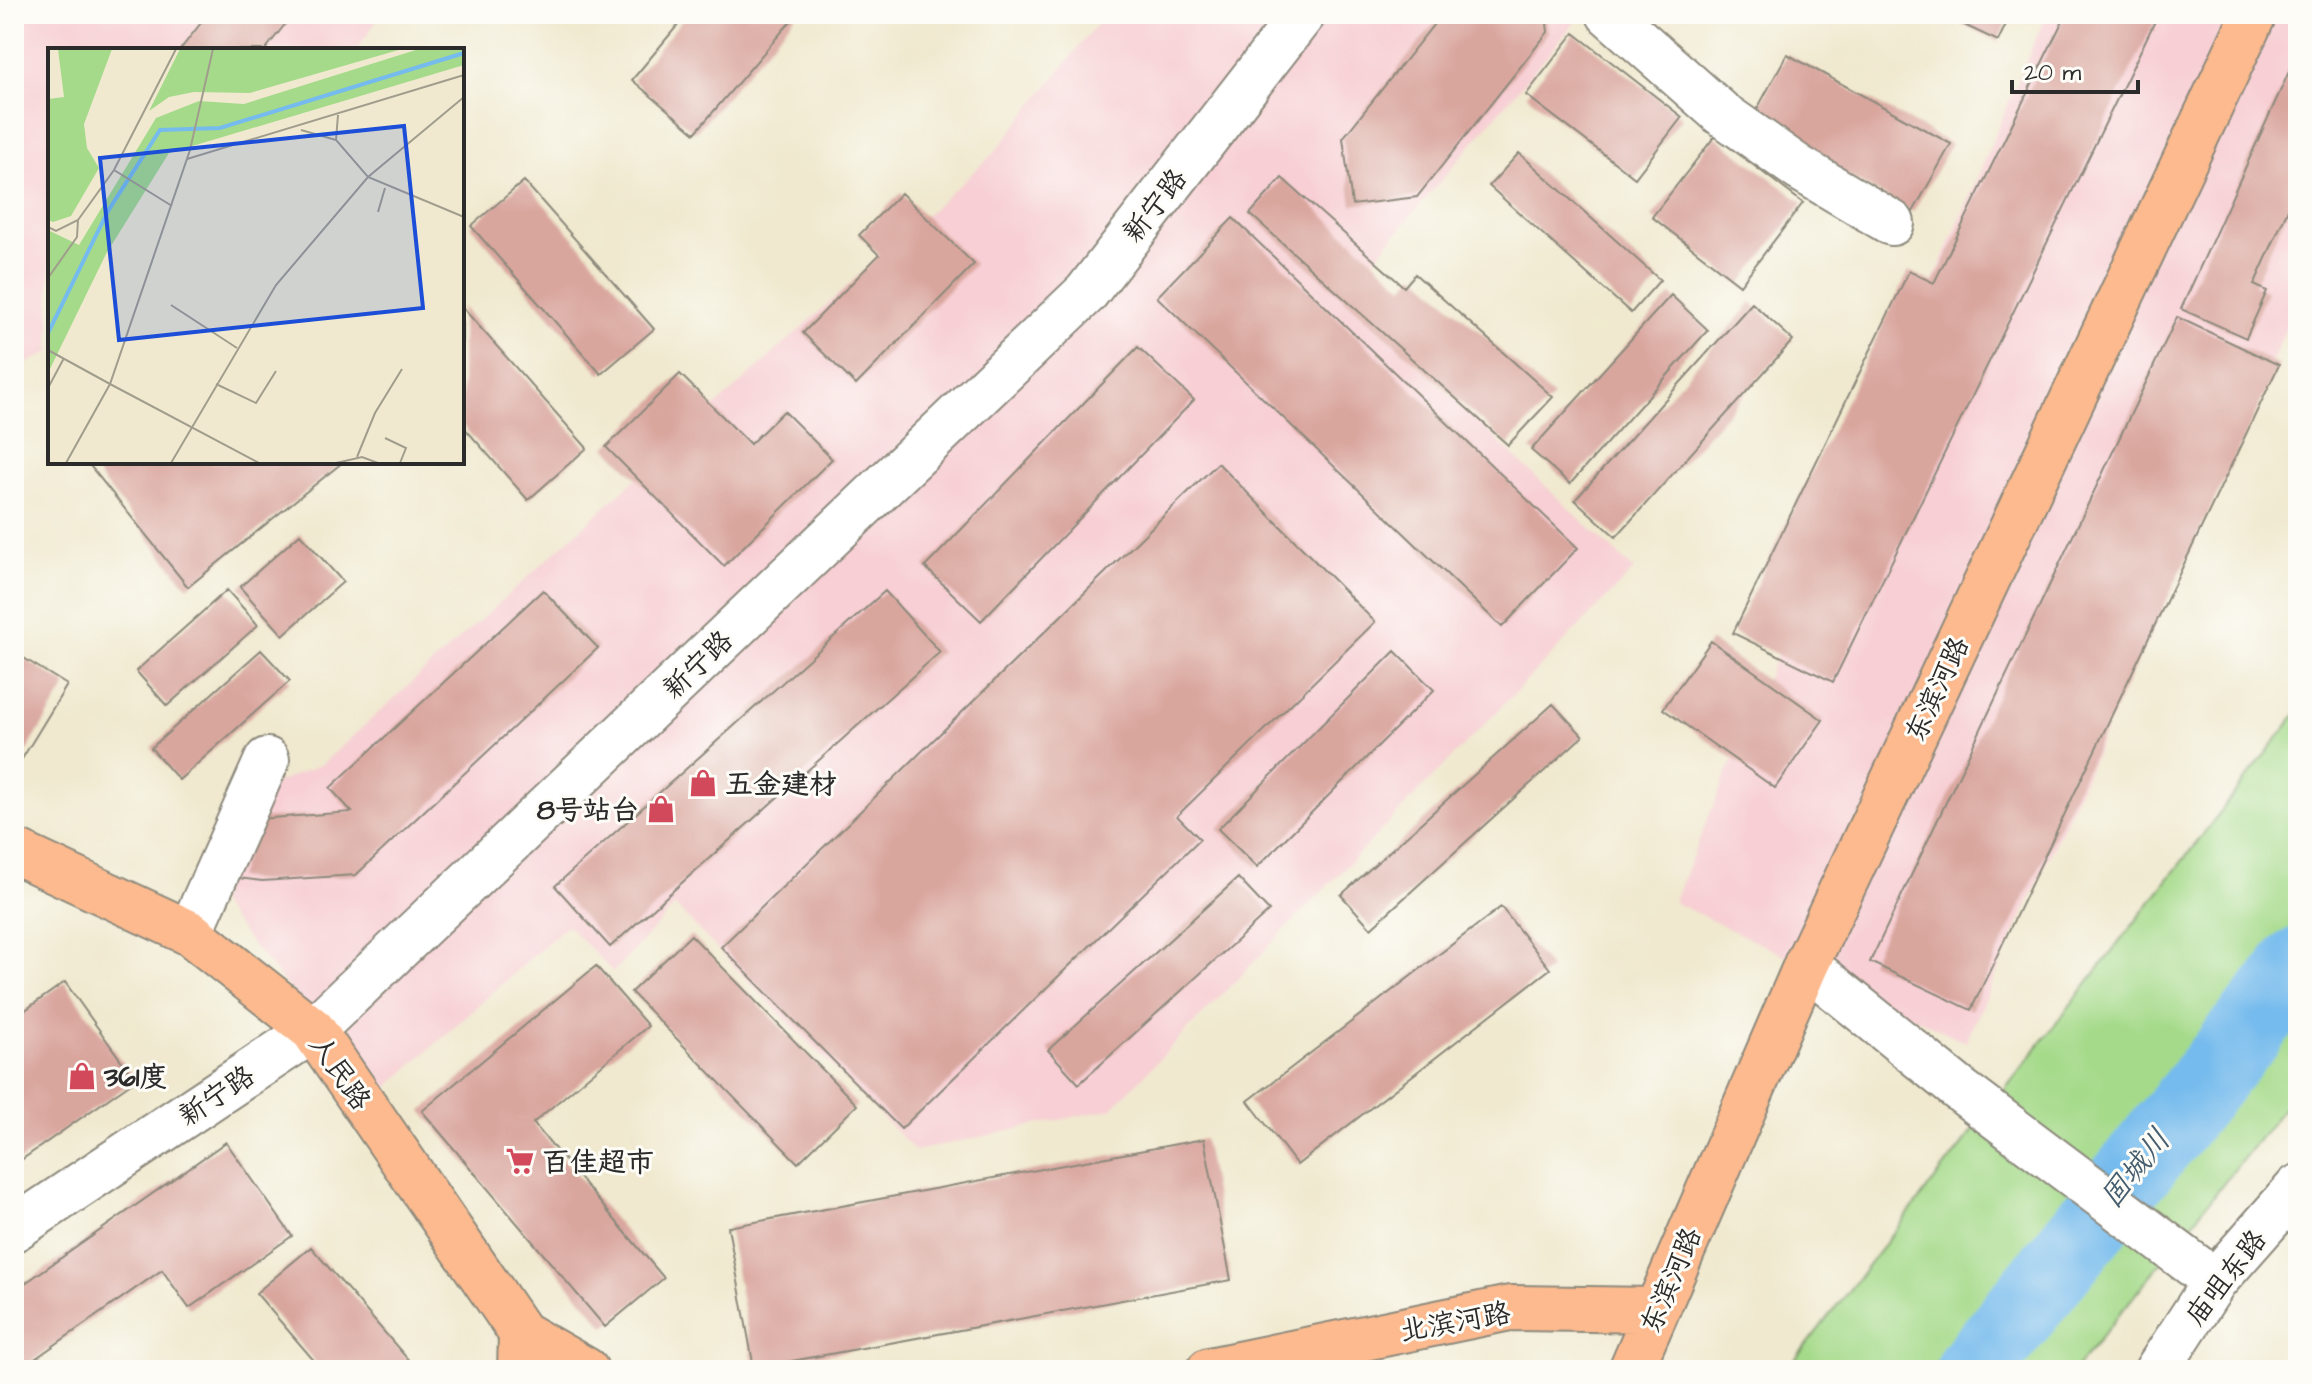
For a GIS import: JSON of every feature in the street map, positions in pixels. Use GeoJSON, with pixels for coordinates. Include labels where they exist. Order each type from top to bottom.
{"type":"FeatureCollection","features":[{"type":"Feature","properties":{"kind":"main road","name":"东滨河路"},"geometry":{"type":"LineString","coordinates":[[1631,1370],[1806,965],[2254,14]]}},
{"type":"Feature","properties":{"kind":"main road","name":"人民路"},"geometry":{"type":"LineString","coordinates":[[14,851],[190,933],[313,1030],[520,1352]]}},
{"type":"Feature","properties":{"kind":"main road","name":"北滨河路"},"geometry":{"type":"LineString","coordinates":[[1209,1370],[1510,1308],[1657,1310]]}},
{"type":"Feature","properties":{"kind":"main road"},"geometry":{"type":"LineString","coordinates":[[520,1352],[586,1370]]}},
{"type":"Feature","properties":{"kind":"street","name":"新宁路"},"geometry":{"type":"LineString","coordinates":[[14,1229],[313,1030],[1086,293],[1303,14]]}},
{"type":"Feature","properties":{"kind":"street"},"geometry":{"type":"LineString","coordinates":[[1609,14],[1721,113],[1799,168],[1892,223]]}},
{"type":"Feature","properties":{"kind":"street"},"geometry":{"type":"LineString","coordinates":[[190,933],[267,760]]}},
{"type":"Feature","properties":{"kind":"street"},"geometry":{"type":"LineString","coordinates":[[1806,965],[1959,1089],[2215,1281]]}},
{"type":"Feature","properties":{"kind":"street","name":"庙咀东路"},"geometry":{"type":"LineString","coordinates":[[2157,1370],[2215,1281],[2298,1187]]}},
{"type":"Feature","properties":{"kind":"shaded area"},"geometry":{"type":"Polygon","coordinates":[[[14,14],[381,14],[358,48],[48,48],[48,353],[14,370],[14,14]]]}},
{"type":"Feature","properties":{"kind":"shaded area"},"geometry":{"type":"Polygon","coordinates":[[[1105,14],[1582,14],[1344,295],[1634,570],[1111,1109],[915,1151],[675,906],[613,972],[567,925],[378,1096],[218,903],[257,791],[322,764],[994,153],[1105,14]]]}},
{"type":"Feature","properties":{"kind":"shaded area"},"geometry":{"type":"Polygon","coordinates":[[[2046,14],[2298,14],[2298,302],[1966,1042],[1673,902],[2046,14]]]}},
{"type":"Feature","properties":{"kind":"green space"},"geometry":{"type":"Polygon","coordinates":[[[2298,712],[2298,1090],[2075,1370],[1787,1370],[2298,712]]]}},
{"type":"Feature","properties":{"kind":"building"},"geometry":{"type":"Polygon","coordinates":[[[208,14],[293,14],[267,48],[182,48],[208,14]]]}},
{"type":"Feature","properties":{"kind":"building"},"geometry":{"type":"Polygon","coordinates":[[[687,14],[797,14],[695,133],[632,80],[687,14]]]}},
{"type":"Feature","properties":{"kind":"building"},"geometry":{"type":"Polygon","coordinates":[[[1442,14],[1546,14],[1548,32],[1417,197],[1352,205],[1343,138],[1442,14]]]}},
{"type":"Feature","properties":{"kind":"building"},"geometry":{"type":"Polygon","coordinates":[[[1941,14],[2011,14],[1998,41],[1941,14]]]}},
{"type":"Feature","properties":{"kind":"building"},"geometry":{"type":"Polygon","coordinates":[[[2066,14],[2150,14],[2157,17],[1833,682],[1733,633],[1909,271],[1934,283],[2066,14]]]}},
{"type":"Feature","properties":{"kind":"building"},"geometry":{"type":"Polygon","coordinates":[[[1574,33],[1682,117],[1635,178],[1526,95],[1574,33]]]}},
{"type":"Feature","properties":{"kind":"building"},"geometry":{"type":"Polygon","coordinates":[[[2298,52],[2298,187],[2254,285],[2267,291],[2246,338],[2181,309],[2298,52]]]}},
{"type":"Feature","properties":{"kind":"building"},"geometry":{"type":"Polygon","coordinates":[[[1787,54],[1951,144],[1913,212],[1750,122],[1787,54]]]}},
{"type":"Feature","properties":{"kind":"building"},"geometry":{"type":"Polygon","coordinates":[[[1715,136],[1803,203],[1740,285],[1652,217],[1715,136]]]}},
{"type":"Feature","properties":{"kind":"building"},"geometry":{"type":"Polygon","coordinates":[[[1519,153],[1660,280],[1631,313],[1489,186],[1519,153]]]}},
{"type":"Feature","properties":{"kind":"building"},"geometry":{"type":"Polygon","coordinates":[[[1282,178],[1404,287],[1415,274],[1553,397],[1508,445],[1250,214],[1282,178]]]}},
{"type":"Feature","properties":{"kind":"building"},"geometry":{"type":"Polygon","coordinates":[[[524,181],[654,329],[601,374],[471,226],[524,181]]]}},
{"type":"Feature","properties":{"kind":"building"},"geometry":{"type":"Polygon","coordinates":[[[901,193],[974,264],[856,385],[803,333],[879,255],[859,235],[901,193]]]}},
{"type":"Feature","properties":{"kind":"building"},"geometry":{"type":"Polygon","coordinates":[[[1233,218],[1578,548],[1502,627],[1157,297],[1233,218]]]}},
{"type":"Feature","properties":{"kind":"building"},"geometry":{"type":"Polygon","coordinates":[[[1671,295],[1708,330],[1570,484],[1531,450],[1671,295]]]}},
{"type":"Feature","properties":{"kind":"building"},"geometry":{"type":"Polygon","coordinates":[[[1752,303],[1793,340],[1616,537],[1575,500],[1752,303]]]}},
{"type":"Feature","properties":{"kind":"building"},"geometry":{"type":"Polygon","coordinates":[[[464,309],[587,448],[528,500],[464,427],[464,309]]]}},
{"type":"Feature","properties":{"kind":"building"},"geometry":{"type":"Polygon","coordinates":[[[2177,317],[2279,365],[1971,1010],[1870,962],[2177,317]]]}},
{"type":"Feature","properties":{"kind":"building"},"geometry":{"type":"Polygon","coordinates":[[[1138,347],[1194,400],[981,621],[925,567],[1138,347]]]}},
{"type":"Feature","properties":{"kind":"building"},"geometry":{"type":"Polygon","coordinates":[[[680,374],[750,444],[784,411],[832,459],[724,566],[606,447],[680,374]]]}},
{"type":"Feature","properties":{"kind":"building"},"geometry":{"type":"Polygon","coordinates":[[[1218,463],[1375,622],[1177,816],[1200,839],[901,1129],[721,947],[1218,463]]]}},
{"type":"Feature","properties":{"kind":"building"},"geometry":{"type":"Polygon","coordinates":[[[89,464],[341,464],[188,587],[89,464]]]}},
{"type":"Feature","properties":{"kind":"building"},"geometry":{"type":"Polygon","coordinates":[[[300,534],[343,582],[283,635],[240,587],[300,534]]]}},
{"type":"Feature","properties":{"kind":"building"},"geometry":{"type":"Polygon","coordinates":[[[227,590],[258,625],[167,706],[136,671],[227,590]]]}},
{"type":"Feature","properties":{"kind":"building"},"geometry":{"type":"Polygon","coordinates":[[[543,590],[598,648],[356,875],[262,881],[238,878],[258,819],[352,812],[330,788],[543,590]]]}},
{"type":"Feature","properties":{"kind":"building"},"geometry":{"type":"Polygon","coordinates":[[[885,591],[940,652],[610,947],[555,886],[885,591]]]}},
{"type":"Feature","properties":{"kind":"building"},"geometry":{"type":"Polygon","coordinates":[[[1711,641],[1823,720],[1775,788],[1663,709],[1711,641]]]}},
{"type":"Feature","properties":{"kind":"building"},"geometry":{"type":"Polygon","coordinates":[[[261,650],[290,681],[179,780],[151,748],[261,650]]]}},
{"type":"Feature","properties":{"kind":"building"},"geometry":{"type":"Polygon","coordinates":[[[1395,651],[1434,690],[1257,867],[1218,829],[1395,651]]]}},
{"type":"Feature","properties":{"kind":"building"},"geometry":{"type":"Polygon","coordinates":[[[14,652],[67,685],[14,772],[14,652]]]}},
{"type":"Feature","properties":{"kind":"building"},"geometry":{"type":"Polygon","coordinates":[[[1553,704],[1583,736],[1371,928],[1341,895],[1553,704]]]}},
{"type":"Feature","properties":{"kind":"building"},"geometry":{"type":"Polygon","coordinates":[[[1238,878],[1269,911],[1079,1084],[1048,1050],[1238,878]]]}},
{"type":"Feature","properties":{"kind":"building"},"geometry":{"type":"Polygon","coordinates":[[[1501,907],[1550,969],[1297,1165],[1248,1101],[1501,907]]]}},
{"type":"Feature","properties":{"kind":"building"},"geometry":{"type":"Polygon","coordinates":[[[691,935],[857,1105],[798,1163],[631,992],[691,935]]]}},
{"type":"Feature","properties":{"kind":"building"},"geometry":{"type":"Polygon","coordinates":[[[596,966],[648,1026],[533,1123],[664,1278],[605,1327],[422,1111],[596,966]]]}},
{"type":"Feature","properties":{"kind":"building"},"geometry":{"type":"Polygon","coordinates":[[[65,982],[135,1080],[14,1165],[14,1018],[65,982]]]}},
{"type":"Feature","properties":{"kind":"building"},"geometry":{"type":"Polygon","coordinates":[[[1204,1139],[1231,1280],[754,1368],[728,1227],[1204,1139]]]}},
{"type":"Feature","properties":{"kind":"building"},"geometry":{"type":"Polygon","coordinates":[[[226,1142],[292,1236],[189,1308],[162,1270],[19,1370],[14,1370],[14,1291],[226,1142]]]}},
{"type":"Feature","properties":{"kind":"building"},"geometry":{"type":"Polygon","coordinates":[[[311,1247],[417,1370],[322,1370],[256,1293],[311,1247]]]}},
{"type":"Feature","properties":{"kind":"waterway","name":"固城川"},"geometry":{"type":"LineString","coordinates":[[1973,1370],[2298,966]]}},
{"type":"Feature","properties":{"kind":"place","name":"五金建材"},"geometry":{"type":"Point","coordinates":[703,783]}},
{"type":"Feature","properties":{"kind":"place","name":"8号站台"},"geometry":{"type":"Point","coordinates":[661,809]}},
{"type":"Feature","properties":{"kind":"place","name":"361度"},"geometry":{"type":"Point","coordinates":[82,1076]}},
{"type":"Feature","properties":{"kind":"place","name":"百佳超市"},"geometry":{"type":"Point","coordinates":[520,1161]}}]}
